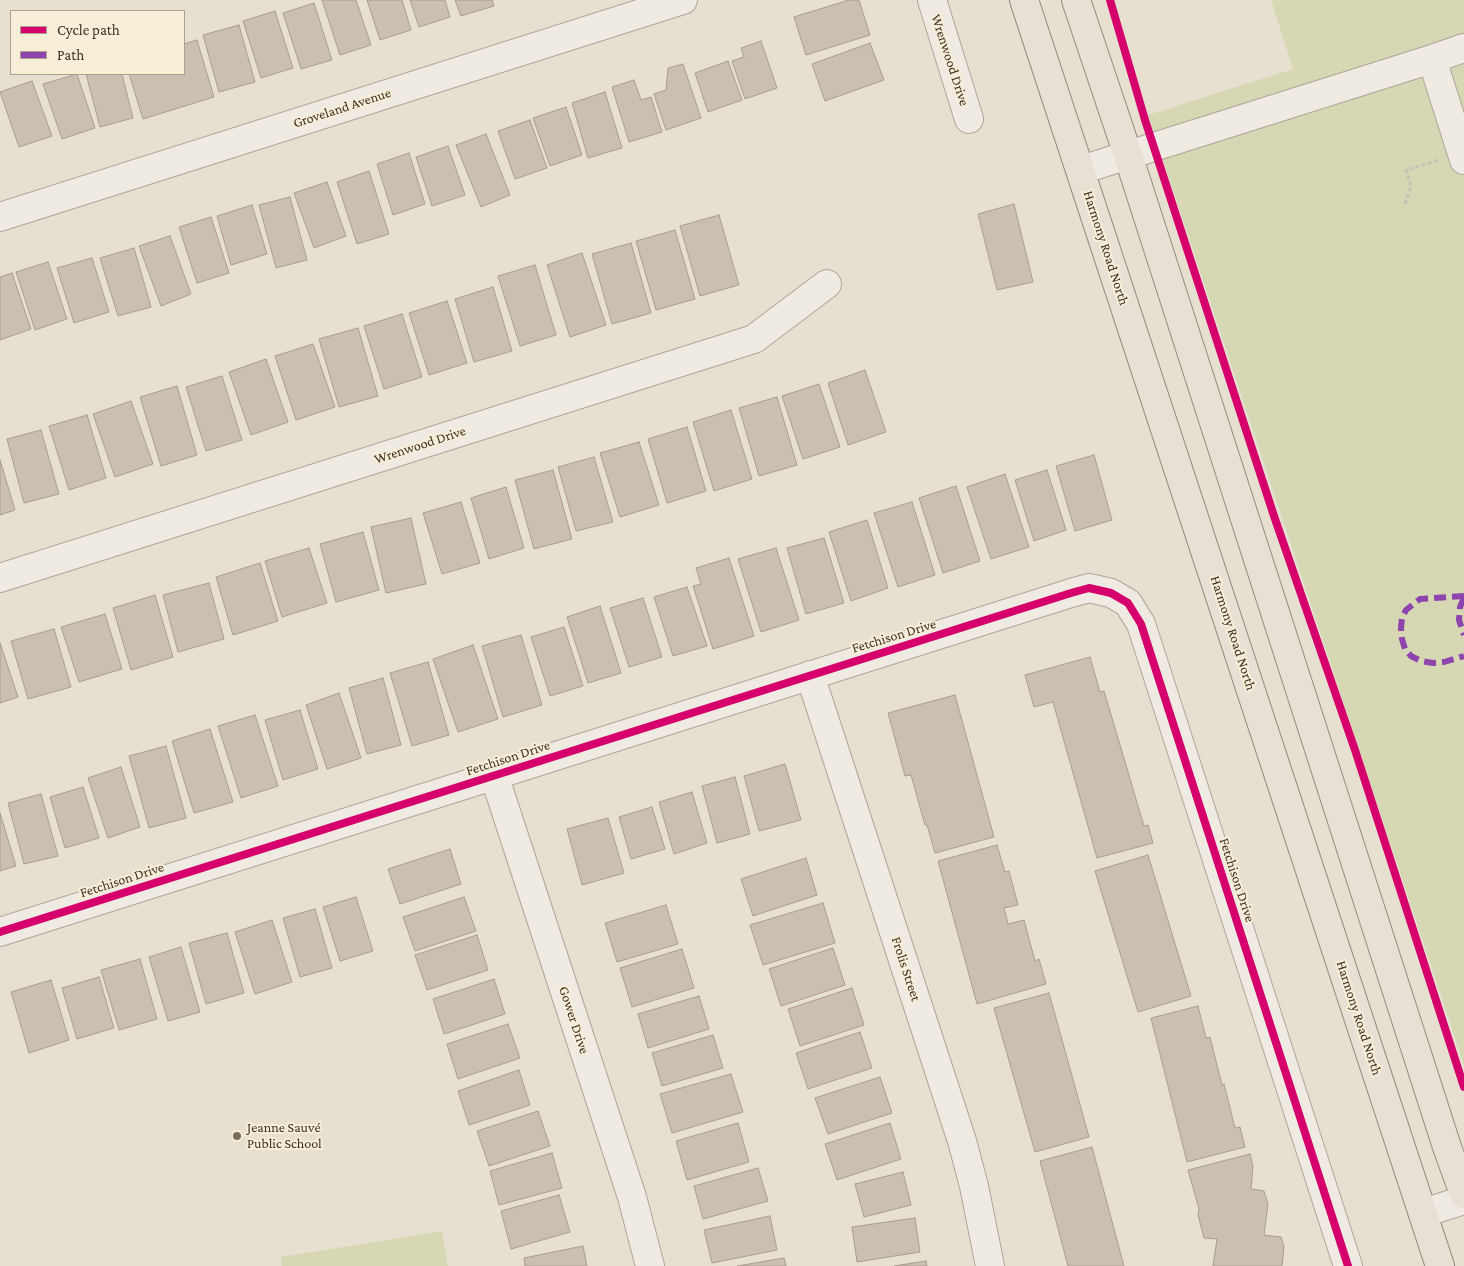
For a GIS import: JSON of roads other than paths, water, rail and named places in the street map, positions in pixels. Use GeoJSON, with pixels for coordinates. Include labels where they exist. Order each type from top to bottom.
{"type":"FeatureCollection","features":[{"type":"Feature","properties":{"kind":"main road","name":"Harmony Road North"},"geometry":{"type":"LineString","coordinates":[[1024,0],[1440,1266]]}},
{"type":"Feature","properties":{"kind":"main road"},"geometry":{"type":"LineString","coordinates":[[1076,0],[1128,155],[1447,1147],[1464,1194]]}},
{"type":"Feature","properties":{"kind":"street","name":"Groveland Avenue"},"geometry":{"type":"LineString","coordinates":[[0,217],[683,0]]}},
{"type":"Feature","properties":{"kind":"street","name":"Wrenwood Drive"},"geometry":{"type":"LineString","coordinates":[[932,0],[969,119]]}},
{"type":"Feature","properties":{"kind":"street"},"geometry":{"type":"LineString","coordinates":[[1080,170],[1464,48]]}},
{"type":"Feature","properties":{"kind":"street"},"geometry":{"type":"LineString","coordinates":[[1432,59],[1454,159]]}},
{"type":"Feature","properties":{"kind":"street","name":"Wrenwood Drive"},"geometry":{"type":"LineString","coordinates":[[0,578],[754,339],[827,284]]}},
{"type":"Feature","properties":{"kind":"street","name":"Fetchison Drive"},"geometry":{"type":"LineString","coordinates":[[0,932],[1089,588],[1111,593],[1128,603],[1142,624],[1348,1266]]}},
{"type":"Feature","properties":{"kind":"street","name":"Frolis Street"},"geometry":{"type":"LineString","coordinates":[[810,675],[962,1141],[974,1186],[990,1266]]}},
{"type":"Feature","properties":{"kind":"street","name":"Gower Drive"},"geometry":{"type":"LineString","coordinates":[[494,775],[632,1197],[650,1266]]}},
{"type":"Feature","properties":{"kind":"street"},"geometry":{"type":"LineString","coordinates":[[1423,1213],[1464,1200]]}},
{"type":"Feature","properties":{"kind":"place","name":"Jeanne Sauvé Public School"},"geometry":{"type":"Point","coordinates":[237,1136]}}]}
